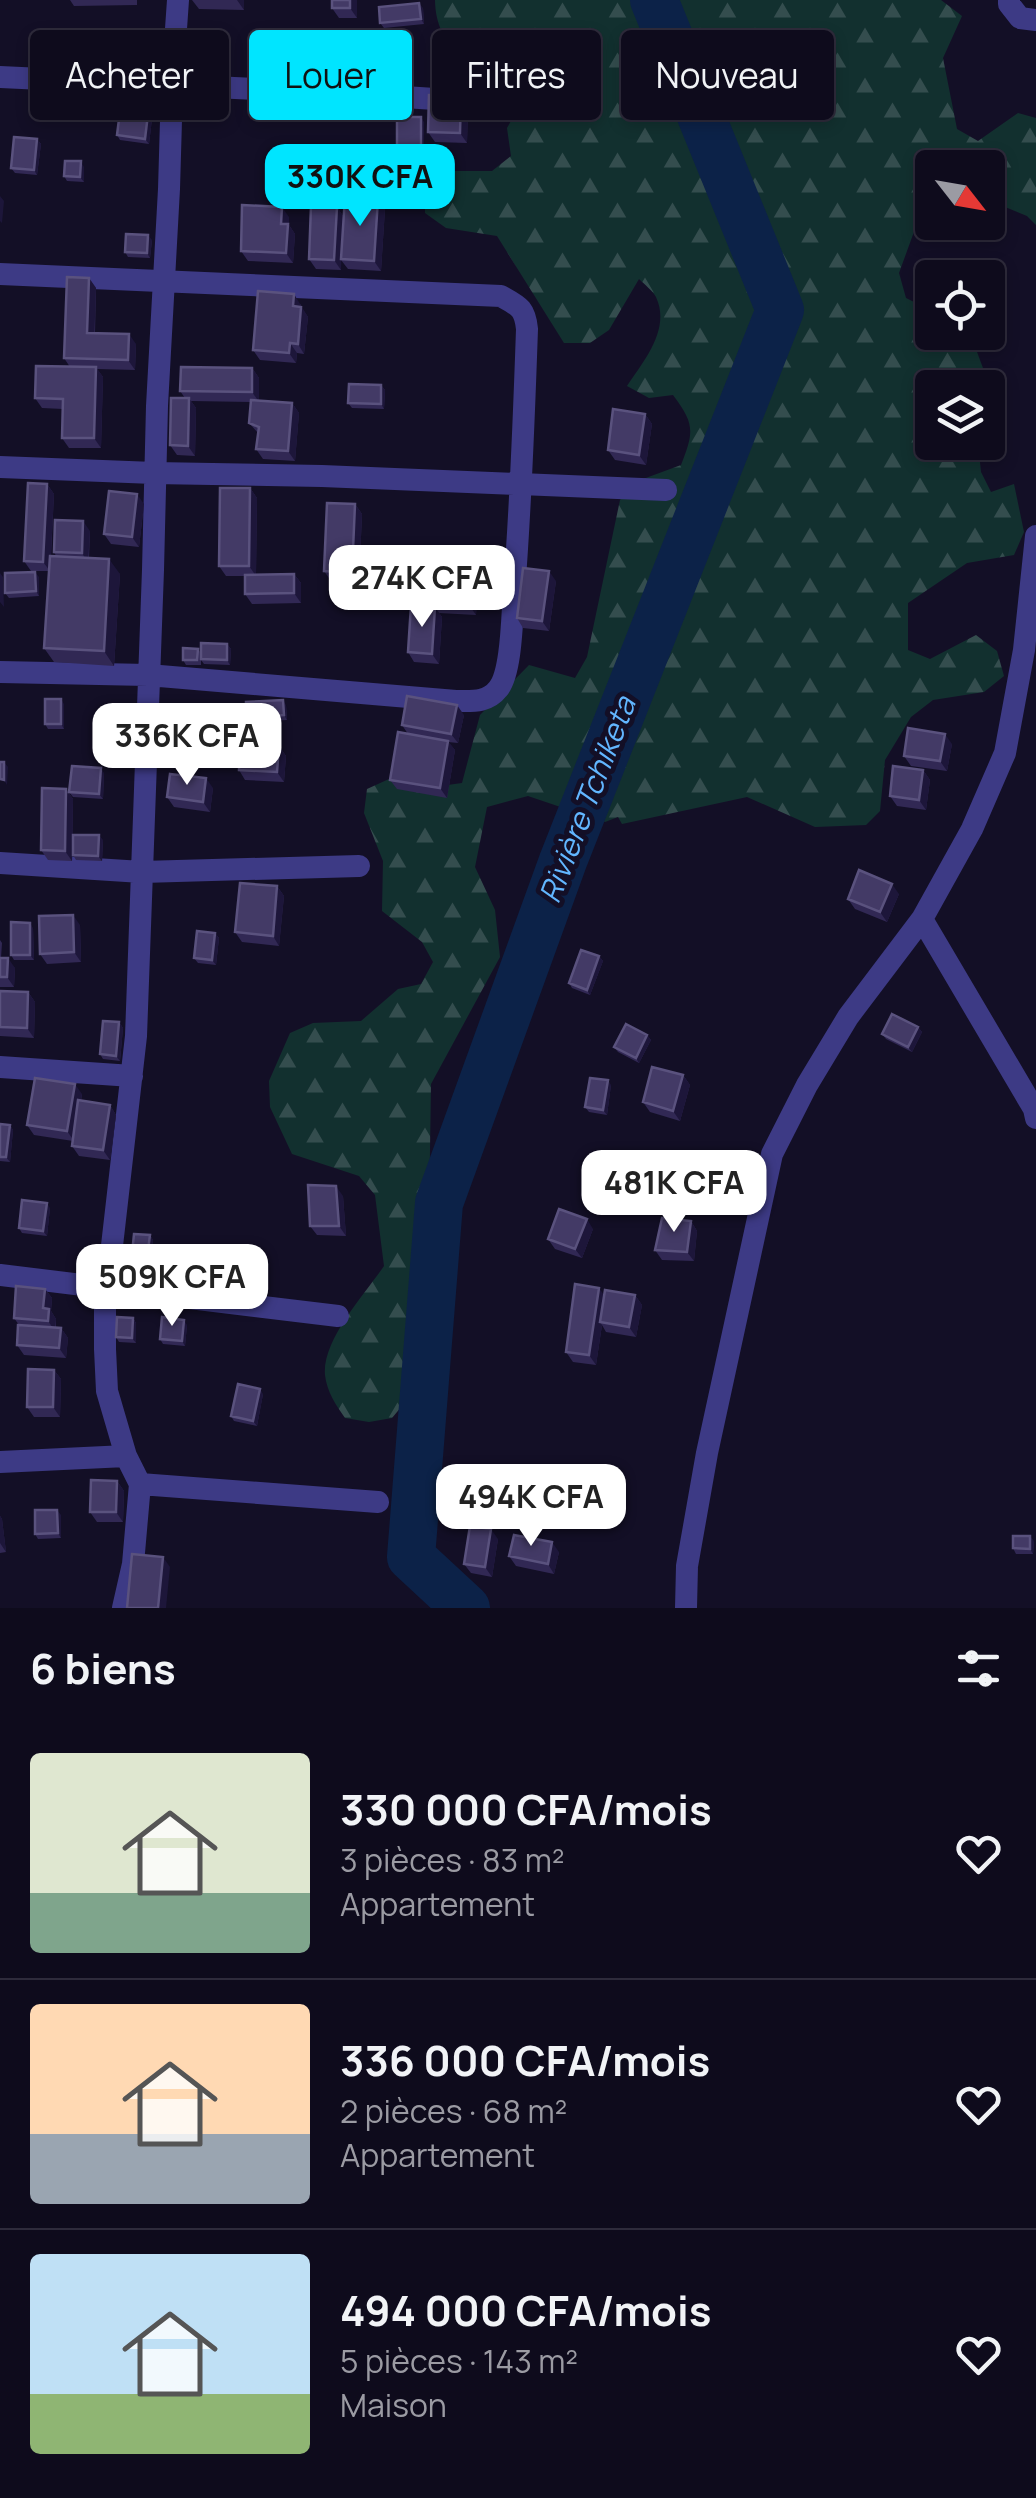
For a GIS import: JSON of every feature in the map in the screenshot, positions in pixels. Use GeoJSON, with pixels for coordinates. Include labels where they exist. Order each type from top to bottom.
{"type":"FeatureCollection","features":[{"type":"Feature","properties":{"kind":"street"},"geometry":{"type":"LineString","coordinates":[[176,30],[178,0]]}},
{"type":"Feature","properties":{"kind":"street"},"geometry":{"type":"LineString","coordinates":[[1009,0],[1020,18],[1036,20]]}},
{"type":"Feature","properties":{"kind":"street"},"geometry":{"type":"LineString","coordinates":[[0,78],[30,79]]}},
{"type":"Feature","properties":{"kind":"street"},"geometry":{"type":"LineString","coordinates":[[229,89],[432,100]]}},
{"type":"Feature","properties":{"kind":"street"},"geometry":{"type":"LineString","coordinates":[[123,1608],[134,1564],[140,1484],[126,1456],[108,1391],[105,1288],[136,1036],[154,473],[170,120]]}},
{"type":"Feature","properties":{"kind":"street"},"geometry":{"type":"LineString","coordinates":[[0,274],[501,296],[526,314],[527,329],[522,486],[506,677],[497,692],[482,701],[456,702],[148,674],[0,672]]}},
{"type":"Feature","properties":{"kind":"street"},"geometry":{"type":"LineString","coordinates":[[0,467],[666,490]]}},
{"type":"Feature","properties":{"kind":"street"},"geometry":{"type":"LineString","coordinates":[[686,1608],[688,1566],[707,1454],[772,1154],[848,1017],[922,919],[972,829],[1005,752],[1030,646],[1036,536]]}},
{"type":"Feature","properties":{"kind":"street"},"geometry":{"type":"LineString","coordinates":[[0,862],[142,872],[359,866]]}},
{"type":"Feature","properties":{"kind":"street"},"geometry":{"type":"LineString","coordinates":[[922,919],[1036,1118]]}},
{"type":"Feature","properties":{"kind":"street"},"geometry":{"type":"LineString","coordinates":[[0,1067],[132,1076]]}},
{"type":"Feature","properties":{"kind":"street"},"geometry":{"type":"LineString","coordinates":[[0,1274],[338,1316]]}},
{"type":"Feature","properties":{"kind":"street"},"geometry":{"type":"LineString","coordinates":[[0,1462],[126,1456]]}},
{"type":"Feature","properties":{"kind":"street"},"geometry":{"type":"LineString","coordinates":[[140,1484],[378,1502]]}},
{"type":"Feature","properties":{"kind":"green space"},"geometry":{"type":"Polygon","coordinates":[[[435,0],[941,0],[962,16],[943,58],[957,129],[978,141],[1018,113],[1036,118],[1036,225],[1027,216],[1005,207],[1005,150],[915,150],[915,229],[899,273],[906,298],[915,302],[915,350],[976,350],[984,370],[915,370],[915,460],[980,460],[991,492],[1014,484],[1024,532],[1014,555],[967,563],[908,603],[908,650],[930,659],[976,635],[997,651],[1004,676],[984,692],[933,700],[911,717],[885,760],[880,811],[866,825],[815,827],[747,797],[622,824],[618,817],[605,822],[528,796],[487,807],[475,867],[495,910],[500,957],[431,1084],[428,1281],[407,1400],[392,1418],[369,1422],[345,1418],[330,1393],[325,1375],[337,1333],[384,1266],[375,1195],[359,1176],[292,1154],[270,1107],[269,1081],[290,1033],[313,1023],[361,1021],[398,989],[421,984],[433,962],[422,942],[382,911],[383,861],[364,813],[367,789],[389,779],[412,790],[462,783],[480,715],[529,665],[575,678],[587,657],[620,500],[635,482],[681,465],[690,436],[689,421],[673,395],[649,398],[627,386],[654,344],[660,321],[656,297],[639,279],[609,330],[590,343],[564,343],[497,236],[446,228],[425,213],[425,189],[442,171],[492,171],[511,156],[507,128],[512,120],[601,120],[601,30],[441,30],[435,0]]]}},
{"type":"Feature","properties":{"kind":"building"},"geometry":{"type":"Polygon","coordinates":[[[332,0],[350,0],[350,8],[332,8],[332,0]]]}},
{"type":"Feature","properties":{"kind":"building"},"geometry":{"type":"Polygon","coordinates":[[[419,3],[421,19],[380,23],[379,7],[419,3]]]}},
{"type":"Feature","properties":{"kind":"building"},"geometry":{"type":"Polygon","coordinates":[[[432,95],[432,120],[460,120],[460,133],[428,132],[432,95]]]}},
{"type":"Feature","properties":{"kind":"building"},"geometry":{"type":"Polygon","coordinates":[[[421,117],[421,148],[397,148],[397,120],[421,117]]]}},
{"type":"Feature","properties":{"kind":"building"},"geometry":{"type":"Polygon","coordinates":[[[119,120],[147,120],[145,139],[117,135],[119,120]]]}},
{"type":"Feature","properties":{"kind":"building"},"geometry":{"type":"Polygon","coordinates":[[[14,137],[37,139],[34,170],[11,168],[14,137]]]}},
{"type":"Feature","properties":{"kind":"building"},"geometry":{"type":"Polygon","coordinates":[[[354,150],[397,150],[397,180],[354,179],[354,150]]]}},
{"type":"Feature","properties":{"kind":"building"},"geometry":{"type":"Polygon","coordinates":[[[65,161],[81,161],[80,177],[64,176],[65,161]]]}},
{"type":"Feature","properties":{"kind":"building"},"geometry":{"type":"Polygon","coordinates":[[[278,184],[304,185],[303,203],[276,201],[278,184]]]}},
{"type":"Feature","properties":{"kind":"building"},"geometry":{"type":"Polygon","coordinates":[[[345,197],[378,199],[374,261],[341,259],[345,197]]]}},
{"type":"Feature","properties":{"kind":"building"},"geometry":{"type":"Polygon","coordinates":[[[242,205],[282,207],[281,224],[288,224],[286,253],[241,251],[242,205]]]}},
{"type":"Feature","properties":{"kind":"building"},"geometry":{"type":"Polygon","coordinates":[[[311,206],[337,207],[334,260],[309,259],[311,206]]]}},
{"type":"Feature","properties":{"kind":"building"},"geometry":{"type":"Polygon","coordinates":[[[126,234],[148,235],[147,253],[125,252],[126,234]]]}},
{"type":"Feature","properties":{"kind":"building"},"geometry":{"type":"Polygon","coordinates":[[[67,277],[89,278],[87,333],[129,334],[128,360],[64,358],[67,277]]]}},
{"type":"Feature","properties":{"kind":"building"},"geometry":{"type":"Polygon","coordinates":[[[258,291],[294,294],[293,306],[301,307],[298,344],[290,343],[289,353],[253,350],[258,291]]]}},
{"type":"Feature","properties":{"kind":"building"},"geometry":{"type":"Polygon","coordinates":[[[36,366],[96,367],[94,438],[62,438],[63,399],[35,398],[36,366]]]}},
{"type":"Feature","properties":{"kind":"building"},"geometry":{"type":"Polygon","coordinates":[[[181,367],[252,368],[252,392],[180,391],[181,367]]]}},
{"type":"Feature","properties":{"kind":"building"},"geometry":{"type":"Polygon","coordinates":[[[349,384],[381,385],[381,404],[348,403],[349,384]]]}},
{"type":"Feature","properties":{"kind":"building"},"geometry":{"type":"Polygon","coordinates":[[[171,398],[189,398],[188,446],[170,445],[171,398]]]}},
{"type":"Feature","properties":{"kind":"building"},"geometry":{"type":"Polygon","coordinates":[[[251,400],[292,403],[288,451],[256,449],[259,427],[249,423],[251,400]]]}},
{"type":"Feature","properties":{"kind":"building"},"geometry":{"type":"Polygon","coordinates":[[[613,409],[645,414],[639,455],[608,450],[613,409]]]}},
{"type":"Feature","properties":{"kind":"building"},"geometry":{"type":"Polygon","coordinates":[[[28,483],[47,484],[43,562],[24,561],[28,483]]]}},
{"type":"Feature","properties":{"kind":"building"},"geometry":{"type":"Polygon","coordinates":[[[220,488],[250,488],[249,566],[219,566],[220,488]]]}},
{"type":"Feature","properties":{"kind":"building"},"geometry":{"type":"Polygon","coordinates":[[[109,491],[137,494],[132,537],[104,534],[109,491]]]}},
{"type":"Feature","properties":{"kind":"building"},"geometry":{"type":"Polygon","coordinates":[[[327,503],[355,504],[352,573],[324,571],[327,503]]]}},
{"type":"Feature","properties":{"kind":"building"},"geometry":{"type":"Polygon","coordinates":[[[55,520],[83,521],[82,553],[54,552],[55,520]]]}},
{"type":"Feature","properties":{"kind":"building"},"geometry":{"type":"Polygon","coordinates":[[[50,556],[109,559],[104,651],[44,648],[50,556]]]}},
{"type":"Feature","properties":{"kind":"building"},"geometry":{"type":"Polygon","coordinates":[[[412,564],[429,565],[432,570],[471,572],[469,605],[409,602],[412,564]]]}},
{"type":"Feature","properties":{"kind":"building"},"geometry":{"type":"Polygon","coordinates":[[[523,568],[549,571],[542,621],[517,618],[523,568]]]}},
{"type":"Feature","properties":{"kind":"building"},"geometry":{"type":"Polygon","coordinates":[[[35,572],[36,591],[5,593],[5,573],[35,572]]]}},
{"type":"Feature","properties":{"kind":"building"},"geometry":{"type":"Polygon","coordinates":[[[294,574],[294,593],[245,594],[245,575],[294,574]]]}},
{"type":"Feature","properties":{"kind":"building"},"geometry":{"type":"Polygon","coordinates":[[[411,605],[435,607],[432,654],[408,652],[411,605]]]}},
{"type":"Feature","properties":{"kind":"building"},"geometry":{"type":"Polygon","coordinates":[[[201,643],[227,644],[227,660],[201,659],[201,643]]]}},
{"type":"Feature","properties":{"kind":"building"},"geometry":{"type":"Polygon","coordinates":[[[183,648],[198,649],[197,660],[183,660],[183,648]]]}},
{"type":"Feature","properties":{"kind":"building"},"geometry":{"type":"Polygon","coordinates":[[[407,696],[457,705],[451,734],[402,725],[407,696]]]}},
{"type":"Feature","properties":{"kind":"building"},"geometry":{"type":"Polygon","coordinates":[[[45,699],[61,699],[61,724],[45,724],[45,699]]]}},
{"type":"Feature","properties":{"kind":"building"},"geometry":{"type":"Polygon","coordinates":[[[283,700],[284,715],[246,717],[246,702],[283,700]]]}},
{"type":"Feature","properties":{"kind":"building"},"geometry":{"type":"Polygon","coordinates":[[[908,728],[945,734],[940,761],[904,756],[908,728]]]}},
{"type":"Feature","properties":{"kind":"building"},"geometry":{"type":"Polygon","coordinates":[[[398,732],[448,741],[440,788],[390,780],[398,732]]]}},
{"type":"Feature","properties":{"kind":"building"},"geometry":{"type":"Polygon","coordinates":[[[240,743],[279,746],[277,772],[239,770],[240,743]]]}},
{"type":"Feature","properties":{"kind":"building"},"geometry":{"type":"Polygon","coordinates":[[[0,762],[4,762],[4,780],[0,779],[0,762]]]}},
{"type":"Feature","properties":{"kind":"building"},"geometry":{"type":"Polygon","coordinates":[[[72,766],[101,768],[99,794],[69,792],[72,766]]]}},
{"type":"Feature","properties":{"kind":"building"},"geometry":{"type":"Polygon","coordinates":[[[893,766],[923,770],[919,800],[890,796],[893,766]]]}},
{"type":"Feature","properties":{"kind":"building"},"geometry":{"type":"Polygon","coordinates":[[[170,774],[206,778],[203,802],[167,797],[170,774]]]}},
{"type":"Feature","properties":{"kind":"building"},"geometry":{"type":"Polygon","coordinates":[[[42,788],[66,789],[65,851],[41,850],[42,788]]]}},
{"type":"Feature","properties":{"kind":"building"},"geometry":{"type":"Polygon","coordinates":[[[73,835],[99,835],[98,856],[73,855],[73,835]]]}},
{"type":"Feature","properties":{"kind":"building"},"geometry":{"type":"Polygon","coordinates":[[[859,870],[892,884],[880,912],[848,899],[859,870]]]}},
{"type":"Feature","properties":{"kind":"building"},"geometry":{"type":"Polygon","coordinates":[[[240,883],[277,886],[273,936],[235,932],[240,883]]]}},
{"type":"Feature","properties":{"kind":"building"},"geometry":{"type":"Polygon","coordinates":[[[73,915],[74,952],[40,954],[39,916],[73,915]]]}},
{"type":"Feature","properties":{"kind":"building"},"geometry":{"type":"Polygon","coordinates":[[[11,922],[30,923],[30,955],[11,955],[11,922]]]}},
{"type":"Feature","properties":{"kind":"building"},"geometry":{"type":"Polygon","coordinates":[[[197,931],[215,933],[212,960],[194,958],[197,931]]]}},
{"type":"Feature","properties":{"kind":"building"},"geometry":{"type":"Polygon","coordinates":[[[581,950],[599,956],[587,990],[569,983],[581,950]]]}},
{"type":"Feature","properties":{"kind":"building"},"geometry":{"type":"Polygon","coordinates":[[[0,958],[8,958],[7,977],[0,977],[0,958]]]}},
{"type":"Feature","properties":{"kind":"building"},"geometry":{"type":"Polygon","coordinates":[[[0,991],[28,992],[27,1028],[0,1027],[0,991]]]}},
{"type":"Feature","properties":{"kind":"building"},"geometry":{"type":"Polygon","coordinates":[[[892,1014],[918,1027],[908,1047],[882,1034],[892,1014]]]}},
{"type":"Feature","properties":{"kind":"building"},"geometry":{"type":"Polygon","coordinates":[[[103,1021],[119,1022],[116,1056],[100,1054],[103,1021]]]}},
{"type":"Feature","properties":{"kind":"building"},"geometry":{"type":"Polygon","coordinates":[[[626,1024],[647,1035],[636,1058],[614,1047],[626,1024]]]}},
{"type":"Feature","properties":{"kind":"building"},"geometry":{"type":"Polygon","coordinates":[[[652,1067],[683,1075],[673,1111],[643,1102],[652,1067]]]}},
{"type":"Feature","properties":{"kind":"building"},"geometry":{"type":"Polygon","coordinates":[[[35,1078],[75,1084],[67,1131],[27,1125],[35,1078]]]}},
{"type":"Feature","properties":{"kind":"building"},"geometry":{"type":"Polygon","coordinates":[[[590,1078],[608,1080],[603,1110],[585,1107],[590,1078]]]}},
{"type":"Feature","properties":{"kind":"building"},"geometry":{"type":"Polygon","coordinates":[[[78,1100],[110,1105],[103,1150],[72,1146],[78,1100]]]}},
{"type":"Feature","properties":{"kind":"building"},"geometry":{"type":"Polygon","coordinates":[[[0,1124],[10,1125],[6,1157],[0,1157],[0,1124]]]}},
{"type":"Feature","properties":{"kind":"building"},"geometry":{"type":"Polygon","coordinates":[[[308,1185],[336,1186],[339,1226],[310,1226],[308,1185]]]}},
{"type":"Feature","properties":{"kind":"building"},"geometry":{"type":"Polygon","coordinates":[[[22,1200],[47,1203],[43,1231],[19,1228],[22,1200]]]}},
{"type":"Feature","properties":{"kind":"building"},"geometry":{"type":"Polygon","coordinates":[[[559,1209],[587,1219],[575,1249],[548,1239],[559,1209]]]}},
{"type":"Feature","properties":{"kind":"building"},"geometry":{"type":"Polygon","coordinates":[[[662,1218],[691,1221],[687,1252],[655,1250],[662,1218]]]}},
{"type":"Feature","properties":{"kind":"building"},"geometry":{"type":"Polygon","coordinates":[[[134,1234],[150,1235],[146,1266],[131,1264],[134,1234]]]}},
{"type":"Feature","properties":{"kind":"building"},"geometry":{"type":"Polygon","coordinates":[[[575,1284],[599,1288],[589,1355],[566,1352],[575,1284]]]}},
{"type":"Feature","properties":{"kind":"building"},"geometry":{"type":"Polygon","coordinates":[[[16,1286],[45,1289],[43,1308],[49,1309],[48,1321],[14,1318],[16,1286]]]}},
{"type":"Feature","properties":{"kind":"building"},"geometry":{"type":"Polygon","coordinates":[[[605,1290],[635,1295],[629,1327],[600,1322],[605,1290]]]}},
{"type":"Feature","properties":{"kind":"building"},"geometry":{"type":"Polygon","coordinates":[[[117,1317],[133,1318],[132,1338],[116,1337],[117,1317]]]}},
{"type":"Feature","properties":{"kind":"building"},"geometry":{"type":"Polygon","coordinates":[[[162,1317],[184,1320],[182,1341],[160,1339],[162,1317]]]}},
{"type":"Feature","properties":{"kind":"building"},"geometry":{"type":"Polygon","coordinates":[[[18,1325],[61,1328],[59,1348],[17,1345],[18,1325]]]}},
{"type":"Feature","properties":{"kind":"building"},"geometry":{"type":"Polygon","coordinates":[[[28,1369],[54,1370],[53,1407],[27,1407],[28,1369]]]}},
{"type":"Feature","properties":{"kind":"building"},"geometry":{"type":"Polygon","coordinates":[[[238,1384],[260,1389],[253,1421],[231,1416],[238,1384]]]}},
{"type":"Feature","properties":{"kind":"building"},"geometry":{"type":"Polygon","coordinates":[[[91,1480],[117,1481],[116,1512],[90,1512],[91,1480]]]}},
{"type":"Feature","properties":{"kind":"building"},"geometry":{"type":"Polygon","coordinates":[[[35,1510],[57,1510],[58,1533],[35,1534],[35,1510]]]}},
{"type":"Feature","properties":{"kind":"building"},"geometry":{"type":"Polygon","coordinates":[[[470,1526],[491,1529],[485,1567],[464,1564],[470,1526]]]}},
{"type":"Feature","properties":{"kind":"building"},"geometry":{"type":"Polygon","coordinates":[[[514,1535],[552,1542],[548,1564],[509,1556],[514,1535]]]}},
{"type":"Feature","properties":{"kind":"building"},"geometry":{"type":"Polygon","coordinates":[[[1013,1536],[1030,1536],[1030,1549],[1013,1548],[1013,1536]]]}},
{"type":"Feature","properties":{"kind":"building"},"geometry":{"type":"Polygon","coordinates":[[[132,1554],[163,1557],[158,1608],[127,1608],[132,1554]]]}},
{"type":"Feature","properties":{"kind":"waterway","name":"Rivière Tchiketa"},"geometry":{"type":"LineString","coordinates":[[466,1608],[411,1557],[439,1203],[563,861],[780,310],[654,0]]}}]}
